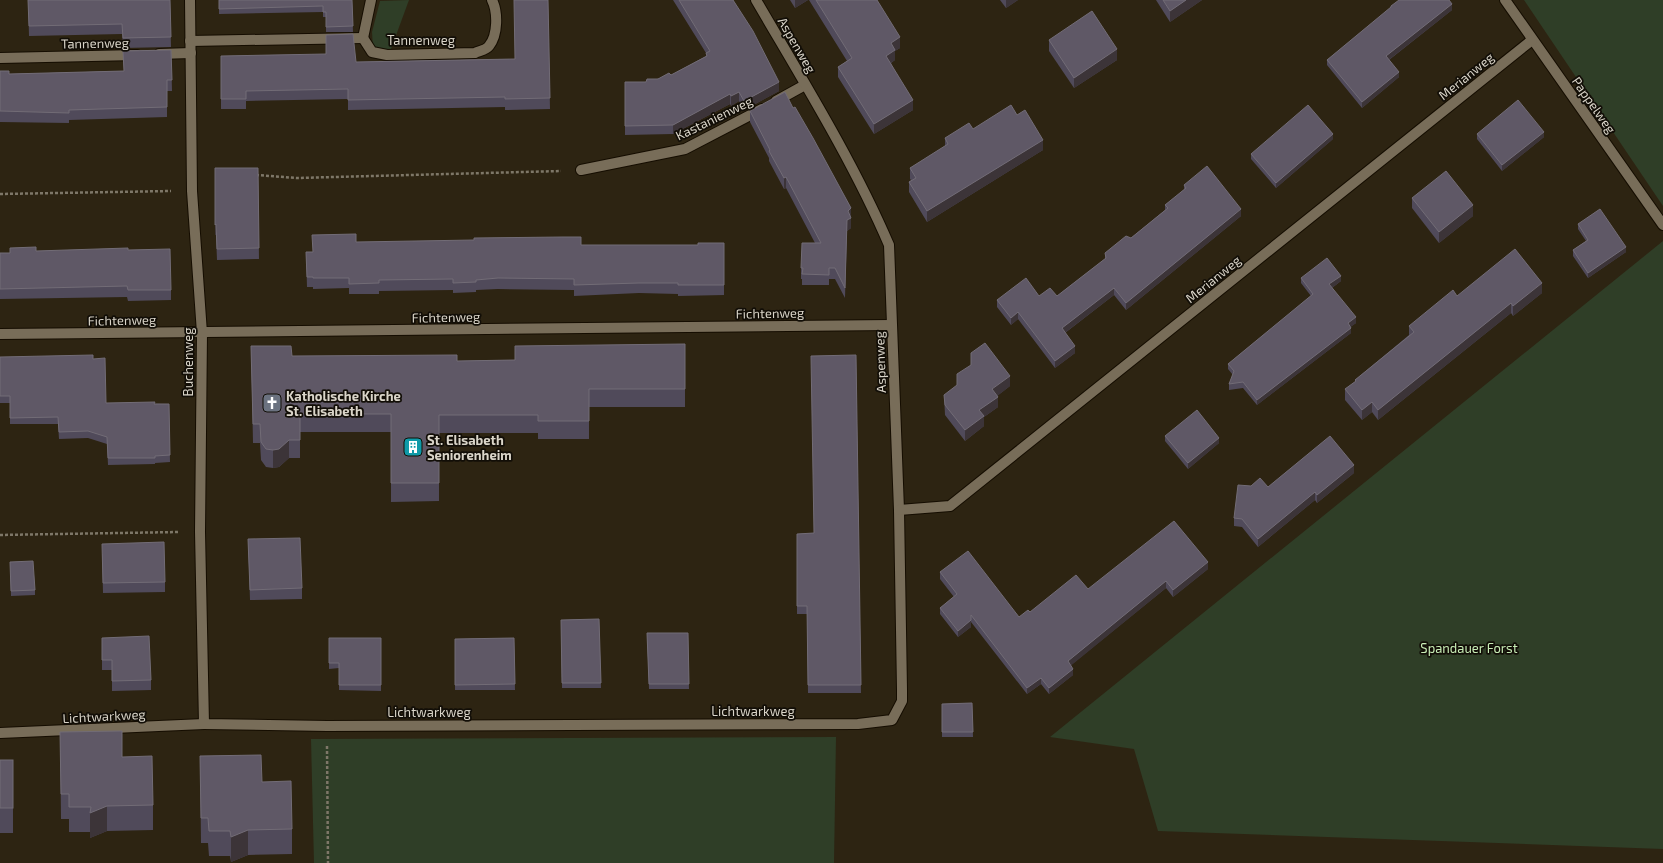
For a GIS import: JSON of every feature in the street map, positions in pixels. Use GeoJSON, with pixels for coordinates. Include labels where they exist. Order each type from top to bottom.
{"type":"FeatureCollection","features":[{"type":"Feature","properties":{"kind":"street","name":"Buchenweg"},"geometry":{"type":"LineString","coordinates":[[190,0],[192,191],[202,333],[200,532],[204,724]]}},
{"type":"Feature","properties":{"kind":"street"},"geometry":{"type":"LineString","coordinates":[[190,41],[363,38],[371,0]]}},
{"type":"Feature","properties":{"kind":"street","name":"Tannenweg"},"geometry":{"type":"LineString","coordinates":[[363,38],[372,52],[388,54],[475,53],[488,48],[495,36],[495,6],[492,0]]}},
{"type":"Feature","properties":{"kind":"street","name":"Aspenweg"},"geometry":{"type":"LineString","coordinates":[[756,0],[854,174],[878,219],[889,244],[899,510],[902,701],[892,720],[858,724]]}},
{"type":"Feature","properties":{"kind":"street","name":"Pappelweg"},"geometry":{"type":"LineString","coordinates":[[1505,0],[1663,225]]}},
{"type":"Feature","properties":{"kind":"street","name":"Merianweg"},"geometry":{"type":"LineString","coordinates":[[899,510],[950,506],[1532,40]]}},
{"type":"Feature","properties":{"kind":"street","name":"Tannenweg"},"geometry":{"type":"LineString","coordinates":[[0,58],[191,53]]}},
{"type":"Feature","properties":{"kind":"street","name":"Kastanienweg"},"geometry":{"type":"LineString","coordinates":[[581,170],[686,149],[805,85]]}},
{"type":"Feature","properties":{"kind":"street","name":"Fichtenweg"},"geometry":{"type":"LineString","coordinates":[[0,334],[891,325]]}},
{"type":"Feature","properties":{"kind":"street","name":"Lichtwarkweg"},"geometry":{"type":"LineString","coordinates":[[0,733],[204,724],[327,726],[858,724]]}},
{"type":"Feature","properties":{"kind":"path"},"geometry":{"type":"LineString","coordinates":[[252,175],[297,178],[581,170]]}},
{"type":"Feature","properties":{"kind":"path"},"geometry":{"type":"LineString","coordinates":[[0,194],[192,191]]}},
{"type":"Feature","properties":{"kind":"path"},"geometry":{"type":"LineString","coordinates":[[0,534],[200,532]]}},
{"type":"Feature","properties":{"kind":"path"},"geometry":{"type":"LineString","coordinates":[[327,726],[328,863]]}},
{"type":"Feature","properties":{"kind":"green space"},"geometry":{"type":"Polygon","coordinates":[[[409,0],[391,49],[373,49],[372,32],[380,1],[409,0]]]}},
{"type":"Feature","properties":{"kind":"green space"},"geometry":{"type":"Polygon","coordinates":[[[1524,0],[1663,0],[1663,206],[1524,0]]]}},
{"type":"Feature","properties":{"kind":"green space","name":"Spandauer Forst"},"geometry":{"type":"Polygon","coordinates":[[[1663,241],[1663,849],[1158,831],[1134,749],[1050,737],[1663,241]]]}},
{"type":"Feature","properties":{"kind":"green space"},"geometry":{"type":"Polygon","coordinates":[[[836,737],[834,863],[314,863],[311,739],[836,737]]]}},
{"type":"Feature","properties":{"kind":"building"},"geometry":{"type":"Polygon","coordinates":[[[28,0],[170,0],[171,37],[123,38],[122,24],[29,26],[28,0]]]}},
{"type":"Feature","properties":{"kind":"building"},"geometry":{"type":"Polygon","coordinates":[[[219,0],[352,0],[353,26],[326,27],[326,12],[323,12],[323,6],[219,9],[219,0]]]}},
{"type":"Feature","properties":{"kind":"building"},"geometry":{"type":"Polygon","coordinates":[[[514,0],[548,0],[550,98],[505,99],[505,97],[348,100],[348,89],[246,91],[246,99],[221,99],[221,56],[326,54],[326,35],[353,34],[356,62],[515,59],[514,0]]]}},
{"type":"Feature","properties":{"kind":"building"},"geometry":{"type":"Polygon","coordinates":[[[679,0],[733,0],[753,31],[779,82],[744,101],[739,92],[731,96],[730,94],[673,125],[625,126],[625,82],[646,82],[647,79],[658,79],[669,73],[671,75],[707,56],[706,53],[710,51],[679,0]]]}},
{"type":"Feature","properties":{"kind":"building"},"geometry":{"type":"Polygon","coordinates":[[[816,0],[877,0],[900,37],[891,43],[895,50],[886,56],[913,100],[874,124],[838,67],[852,58],[816,0]]]}},
{"type":"Feature","properties":{"kind":"building"},"geometry":{"type":"Polygon","coordinates":[[[1163,0],[1186,0],[1170,11],[1163,0]]]}},
{"type":"Feature","properties":{"kind":"building"},"geometry":{"type":"Polygon","coordinates":[[[1399,0],[1449,0],[1452,4],[1386,56],[1399,72],[1362,102],[1327,60],[1399,0]]]}},
{"type":"Feature","properties":{"kind":"building"},"geometry":{"type":"Polygon","coordinates":[[[1092,11],[1117,49],[1074,78],[1049,40],[1092,11]]]}},
{"type":"Feature","properties":{"kind":"building"},"geometry":{"type":"Polygon","coordinates":[[[171,50],[172,80],[167,80],[167,107],[69,110],[69,113],[0,111],[0,71],[9,71],[9,74],[124,71],[123,51],[171,50]]]}},
{"type":"Feature","properties":{"kind":"building"},"geometry":{"type":"Polygon","coordinates":[[[785,92],[793,108],[795,107],[813,138],[851,208],[848,211],[851,218],[847,220],[845,288],[835,268],[829,268],[829,275],[802,274],[802,243],[821,243],[786,177],[784,178],[769,151],[770,150],[750,111],[785,92]]]}},
{"type":"Feature","properties":{"kind":"building"},"geometry":{"type":"Polygon","coordinates":[[[1518,100],[1544,132],[1502,165],[1477,134],[1518,100]]]}},
{"type":"Feature","properties":{"kind":"building"},"geometry":{"type":"Polygon","coordinates":[[[1011,105],[1017,115],[1025,110],[1043,140],[927,211],[909,182],[916,178],[910,168],[948,144],[945,138],[969,123],[973,129],[1011,105]]]}},
{"type":"Feature","properties":{"kind":"building"},"geometry":{"type":"Polygon","coordinates":[[[1308,105],[1333,134],[1276,183],[1251,154],[1308,105]]]}},
{"type":"Feature","properties":{"kind":"building"},"geometry":{"type":"Polygon","coordinates":[[[1207,166],[1241,209],[1126,303],[1114,288],[1062,328],[1075,346],[1055,361],[1018,312],[1011,318],[997,300],[1026,278],[1039,296],[1050,288],[1057,296],[1106,258],[1105,253],[1126,236],[1131,238],[1168,208],[1165,205],[1186,188],[1184,185],[1207,166]]]}},
{"type":"Feature","properties":{"kind":"building"},"geometry":{"type":"Polygon","coordinates":[[[215,168],[258,168],[259,248],[217,249],[216,224],[215,225],[215,168]]]}},
{"type":"Feature","properties":{"kind":"building"},"geometry":{"type":"Polygon","coordinates":[[[1446,171],[1473,205],[1439,232],[1412,198],[1446,171]]]}},
{"type":"Feature","properties":{"kind":"building"},"geometry":{"type":"Polygon","coordinates":[[[1600,209],[1626,247],[1588,273],[1573,250],[1588,240],[1578,224],[1600,209]]]}},
{"type":"Feature","properties":{"kind":"building"},"geometry":{"type":"Polygon","coordinates":[[[356,234],[356,242],[474,240],[474,238],[581,237],[581,245],[698,245],[698,243],[724,243],[724,285],[639,283],[574,285],[574,279],[498,278],[476,280],[476,282],[453,283],[453,279],[379,280],[379,283],[349,284],[349,278],[307,277],[306,252],[313,252],[312,235],[356,234]]]}},
{"type":"Feature","properties":{"kind":"building"},"geometry":{"type":"Polygon","coordinates":[[[36,247],[36,251],[128,248],[128,250],[170,249],[171,290],[128,290],[127,286],[0,289],[0,253],[10,253],[10,248],[36,247]]]}},
{"type":"Feature","properties":{"kind":"building"},"geometry":{"type":"Polygon","coordinates":[[[1515,249],[1542,283],[1513,306],[1511,303],[1378,410],[1372,402],[1362,410],[1345,389],[1414,332],[1409,326],[1453,290],[1457,296],[1515,249]]]}},
{"type":"Feature","properties":{"kind":"building"},"geometry":{"type":"Polygon","coordinates":[[[1327,258],[1341,276],[1329,284],[1356,317],[1348,323],[1351,328],[1257,400],[1243,382],[1229,384],[1234,371],[1228,364],[1313,294],[1301,278],[1327,258]]]}},
{"type":"Feature","properties":{"kind":"building"},"geometry":{"type":"Polygon","coordinates":[[[985,343],[1010,376],[992,389],[998,397],[979,410],[984,416],[965,430],[945,405],[944,395],[957,385],[957,374],[971,365],[971,353],[985,343]]]}},
{"type":"Feature","properties":{"kind":"building"},"geometry":{"type":"Polygon","coordinates":[[[685,344],[685,389],[589,389],[589,421],[538,421],[538,415],[439,415],[439,483],[391,483],[391,414],[300,414],[300,440],[289,440],[279,449],[273,450],[266,449],[261,442],[260,424],[253,424],[251,346],[291,346],[292,356],[457,355],[457,361],[515,360],[515,346],[685,344]]]}},
{"type":"Feature","properties":{"kind":"building"},"geometry":{"type":"Polygon","coordinates":[[[93,355],[93,359],[105,358],[106,403],[155,402],[154,404],[169,404],[170,455],[155,456],[155,458],[108,458],[107,437],[88,431],[59,432],[58,417],[10,418],[10,396],[0,396],[0,357],[93,355]]]}},
{"type":"Feature","properties":{"kind":"building"},"geometry":{"type":"Polygon","coordinates":[[[856,355],[861,685],[808,685],[807,606],[797,606],[797,534],[814,533],[811,356],[856,355]]]}},
{"type":"Feature","properties":{"kind":"building"},"geometry":{"type":"Polygon","coordinates":[[[1197,410],[1219,438],[1188,463],[1165,436],[1197,410]]]}},
{"type":"Feature","properties":{"kind":"building"},"geometry":{"type":"Polygon","coordinates":[[[1330,436],[1354,465],[1317,495],[1315,492],[1258,539],[1242,519],[1234,518],[1238,485],[1251,486],[1260,478],[1268,487],[1330,436]]]}},
{"type":"Feature","properties":{"kind":"building"},"geometry":{"type":"Polygon","coordinates":[[[1174,521],[1208,562],[1173,590],[1166,581],[1068,661],[1073,669],[1049,688],[1041,678],[1027,688],[971,615],[971,620],[958,631],[940,608],[957,594],[940,572],[968,551],[1019,617],[1028,610],[1030,612],[1076,575],[1088,589],[1174,521]]]}},
{"type":"Feature","properties":{"kind":"building"},"geometry":{"type":"Polygon","coordinates":[[[300,538],[302,588],[250,590],[248,539],[300,538]]]}},
{"type":"Feature","properties":{"kind":"building"},"geometry":{"type":"Polygon","coordinates":[[[164,542],[165,582],[103,583],[102,544],[164,542]]]}},
{"type":"Feature","properties":{"kind":"building"},"geometry":{"type":"Polygon","coordinates":[[[33,561],[35,590],[11,591],[10,562],[33,561]]]}},
{"type":"Feature","properties":{"kind":"building"},"geometry":{"type":"Polygon","coordinates":[[[599,619],[601,683],[562,683],[561,620],[599,619]]]}},
{"type":"Feature","properties":{"kind":"building"},"geometry":{"type":"Polygon","coordinates":[[[647,633],[688,633],[689,684],[649,684],[647,633]]]}},
{"type":"Feature","properties":{"kind":"building"},"geometry":{"type":"Polygon","coordinates":[[[149,636],[151,680],[112,681],[112,660],[102,660],[102,638],[149,636]]]}},
{"type":"Feature","properties":{"kind":"building"},"geometry":{"type":"Polygon","coordinates":[[[329,638],[381,638],[381,685],[339,685],[339,663],[329,663],[329,638]]]}},
{"type":"Feature","properties":{"kind":"building"},"geometry":{"type":"Polygon","coordinates":[[[514,638],[515,684],[455,685],[455,639],[514,638]]]}},
{"type":"Feature","properties":{"kind":"building"},"geometry":{"type":"Polygon","coordinates":[[[972,703],[973,732],[942,732],[942,704],[972,703]]]}},
{"type":"Feature","properties":{"kind":"building"},"geometry":{"type":"Polygon","coordinates":[[[122,731],[122,757],[152,756],[153,805],[107,806],[90,813],[91,807],[69,807],[69,794],[61,794],[60,732],[122,731]]]}},
{"type":"Feature","properties":{"kind":"building"},"geometry":{"type":"Polygon","coordinates":[[[261,755],[262,782],[291,781],[292,829],[248,830],[231,837],[230,831],[209,831],[208,818],[201,818],[200,756],[261,755]]]}},
{"type":"Feature","properties":{"kind":"building"},"geometry":{"type":"Polygon","coordinates":[[[0,760],[13,760],[13,808],[0,808],[0,760]]]}},
{"type":"Feature","properties":{"kind":"place","name":"Katholische Kirche St. Elisabeth"},"geometry":{"type":"Point","coordinates":[272,403]}},
{"type":"Feature","properties":{"kind":"place","name":"St. Elisabeth Seniorenheim"},"geometry":{"type":"Point","coordinates":[413,447]}}]}
